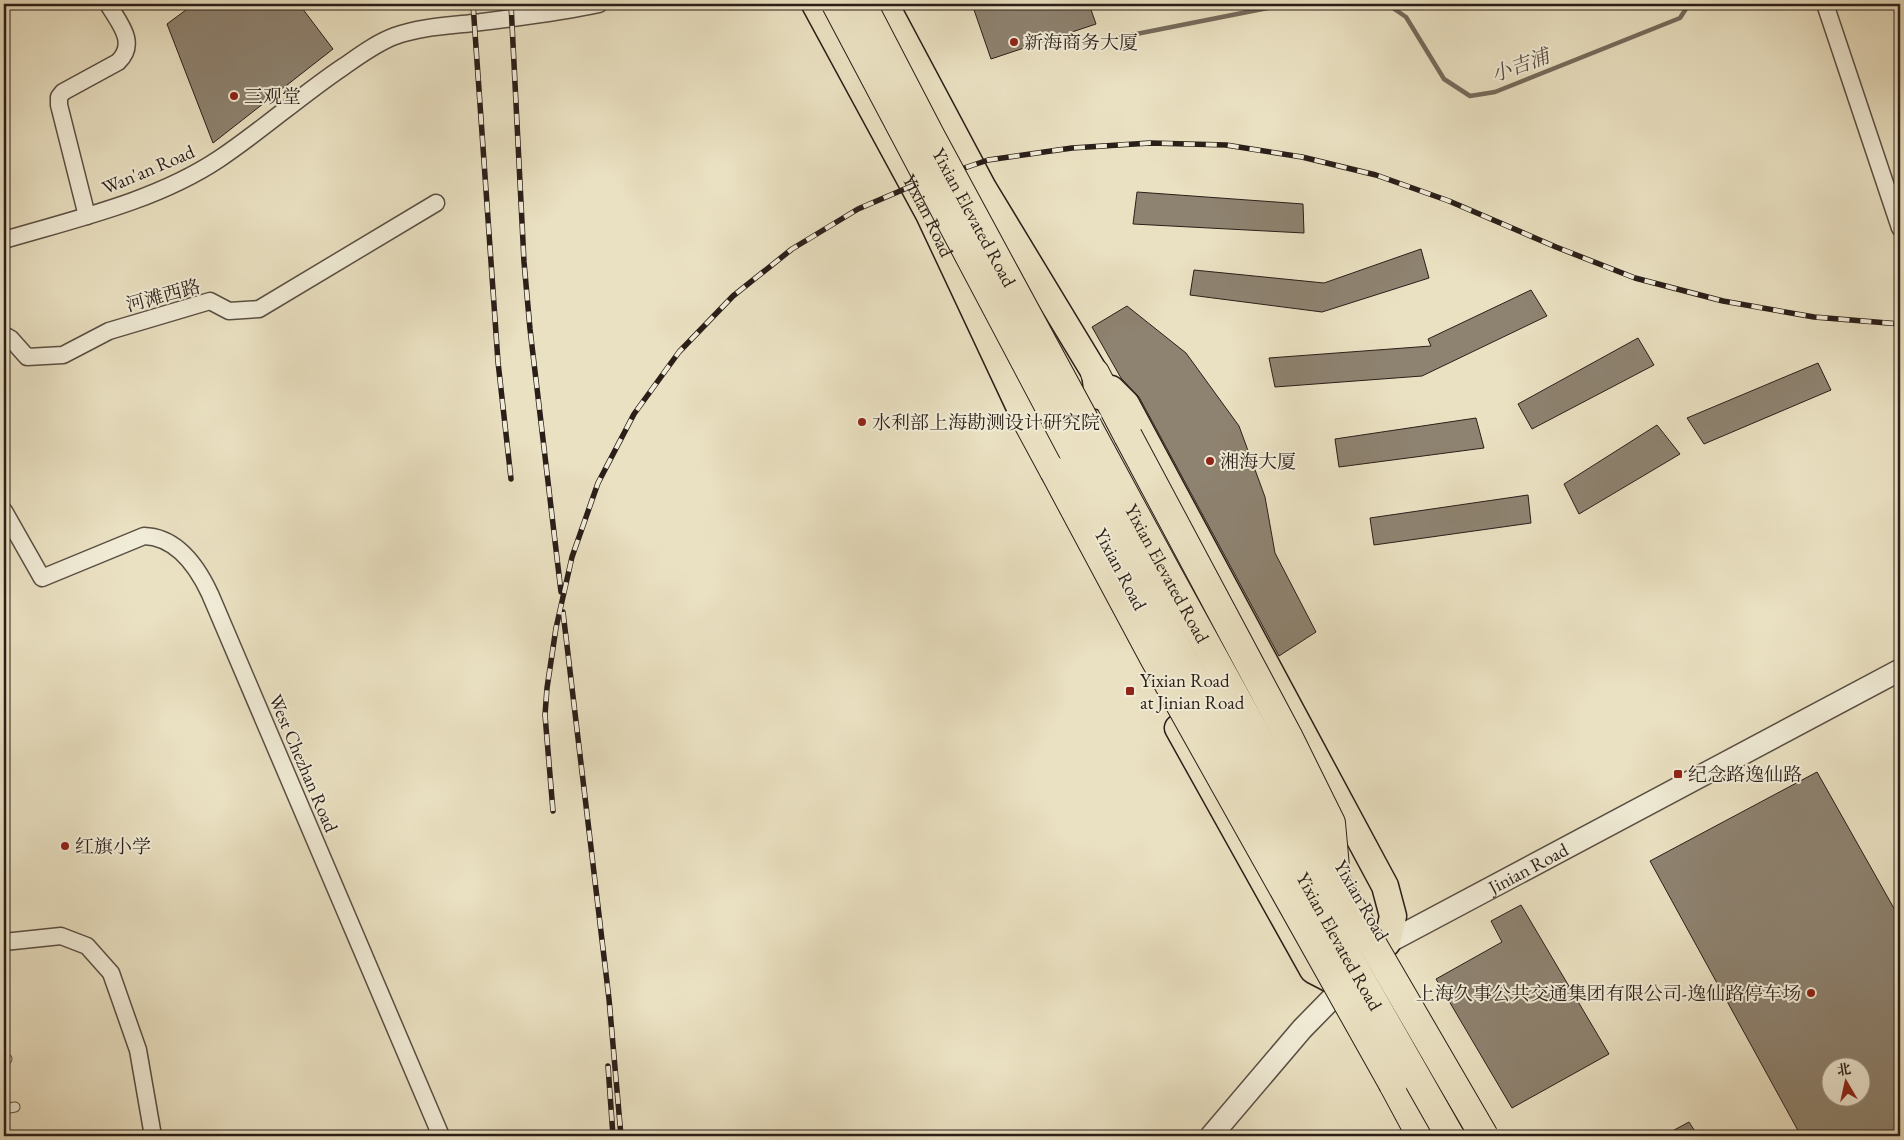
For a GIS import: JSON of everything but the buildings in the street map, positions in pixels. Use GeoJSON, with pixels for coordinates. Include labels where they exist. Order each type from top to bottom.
{"type":"FeatureCollection","features":[{"type":"Feature","properties":{"kind":"highway","name":"Yixian Elevated Road"},"geometry":{"type":"LineString","coordinates":[[836,4],[1173,641],[1346,955],[1450,1136]]}},
{"type":"Feature","properties":{"kind":"highway","name":"Yixian Elevated Road"},"geometry":{"type":"LineString","coordinates":[[862,4],[930,135],[1117,482],[1337,881],[1484,1136]]}},
{"type":"Feature","properties":{"kind":"highway"},"geometry":{"type":"LineString","coordinates":[[1095,373],[1288,736],[1330,823],[1337,881]]}},
{"type":"Feature","properties":{"kind":"highway"},"geometry":{"type":"LineString","coordinates":[[1021,410],[1159,666],[1421,1136]]}},
{"type":"Feature","properties":{"kind":"highway"},"geometry":{"type":"LineString","coordinates":[[1346,955],[1393,1084]]}},
{"type":"Feature","properties":{"kind":"main road","name":"Yixian Road"},"geometry":{"type":"LineString","coordinates":[[815,4],[929,214],[1021,410],[1033,457],[1214,794],[1313,970],[1344,986]]}},
{"type":"Feature","properties":{"kind":"main road"},"geometry":{"type":"LineString","coordinates":[[885,4],[983,188],[1095,373],[1126,404],[1385,886],[1393,916],[1387,943]]}},
{"type":"Feature","properties":{"kind":"main road"},"geometry":{"type":"LineString","coordinates":[[929,214],[928,206],[933,193],[944,184],[959,179],[975,182],[983,188]]}},
{"type":"Feature","properties":{"kind":"main road","name":"Yixian Road"},"geometry":{"type":"LineString","coordinates":[[1387,943],[1490,1136]]}},
{"type":"Feature","properties":{"kind":"main road"},"geometry":{"type":"LineString","coordinates":[[1344,986],[1428,1136]]}},
{"type":"Feature","properties":{"kind":"street"},"geometry":{"type":"LineString","coordinates":[[87,216],[59,105],[59,98],[63,92],[118,62],[124,56],[128,43],[126,36],[108,4]]}},
{"type":"Feature","properties":{"kind":"street","name":"Wan'an Road"},"geometry":{"type":"LineString","coordinates":[[4,240],[87,216],[158,192],[191,176],[219,159],[367,50],[393,36],[419,29],[530,16],[600,4]]}},
{"type":"Feature","properties":{"kind":"street"},"geometry":{"type":"LineString","coordinates":[[1825,4],[1900,228]]}},
{"type":"Feature","properties":{"kind":"street","name":"河滩西路"},"geometry":{"type":"LineString","coordinates":[[4,335],[11,339],[27,357],[63,355],[109,331],[210,301],[229,311],[259,309],[436,202]]}},
{"type":"Feature","properties":{"kind":"street","name":"West Chezhan Road"},"geometry":{"type":"LineString","coordinates":[[4,511],[42,578],[144,536],[158,537],[169,543],[182,552],[198,570],[441,1136]]}},
{"type":"Feature","properties":{"kind":"street","name":"Jinian Road"},"geometry":{"type":"LineString","coordinates":[[1211,1136],[1302,1029],[1387,943],[1900,670]]}},
{"type":"Feature","properties":{"kind":"street"},"geometry":{"type":"LineString","coordinates":[[4,942],[62,936],[87,946],[111,973],[138,1050],[153,1136]]}},
{"type":"Feature","properties":{"kind":"lane"},"geometry":{"type":"LineString","coordinates":[[4,1109],[14,1107]]}},
{"type":"Feature","properties":{"kind":"waterway","name":"小吉浦"},"geometry":{"type":"LineString","coordinates":[[1121,37],[1288,4]]}},
{"type":"Feature","properties":{"kind":"waterway","name":"小吉浦"},"geometry":{"type":"LineString","coordinates":[[1387,4],[1406,17],[1444,79],[1470,96],[1495,92],[1680,18],[1689,4]]}},
{"type":"Feature","properties":{"kind":"railway"},"geometry":{"type":"LineString","coordinates":[[473,4],[498,362],[511,479]]}},
{"type":"Feature","properties":{"kind":"railway"},"geometry":{"type":"LineString","coordinates":[[511,4],[524,262],[530,329],[561,592]]}},
{"type":"Feature","properties":{"kind":"railway"},"geometry":{"type":"LineString","coordinates":[[553,811],[545,715],[556,628],[572,557],[598,483],[634,414],[679,352],[733,296],[792,249],[858,209],[914,185],[988,160],[1072,148],[1150,143],[1226,145],[1302,157],[1376,175],[1449,201],[1556,247],[1635,278],[1723,301],[1814,317],[1900,324]]}},
{"type":"Feature","properties":{"kind":"railway"},"geometry":{"type":"LineString","coordinates":[[563,612],[609,999],[621,1136]]}},
{"type":"Feature","properties":{"kind":"railway"},"geometry":{"type":"LineString","coordinates":[[608,1066],[613,1136]]}},
{"type":"Feature","properties":{"kind":"place","name":"新海商务大厦"},"geometry":{"type":"Point","coordinates":[1014,42]}},
{"type":"Feature","properties":{"kind":"place","name":"三观堂"},"geometry":{"type":"Point","coordinates":[234,96]}},
{"type":"Feature","properties":{"kind":"place","name":"水利部上海勘测设计研究院"},"geometry":{"type":"Point","coordinates":[862,422]}},
{"type":"Feature","properties":{"kind":"place","name":"湘海大厦"},"geometry":{"type":"Point","coordinates":[1210,461]}},
{"type":"Feature","properties":{"kind":"place","name":"Yixian Road at Jinian Road"},"geometry":{"type":"Point","coordinates":[1130,691]}},
{"type":"Feature","properties":{"kind":"place","name":"纪念路逸仙路"},"geometry":{"type":"Point","coordinates":[1678,774]}},
{"type":"Feature","properties":{"kind":"place","name":"红旗小学"},"geometry":{"type":"Point","coordinates":[65,846]}},
{"type":"Feature","properties":{"kind":"place","name":"上海久事公共交通集团有限公司-逸仙路停车场"},"geometry":{"type":"Point","coordinates":[1811,993]}}]}
